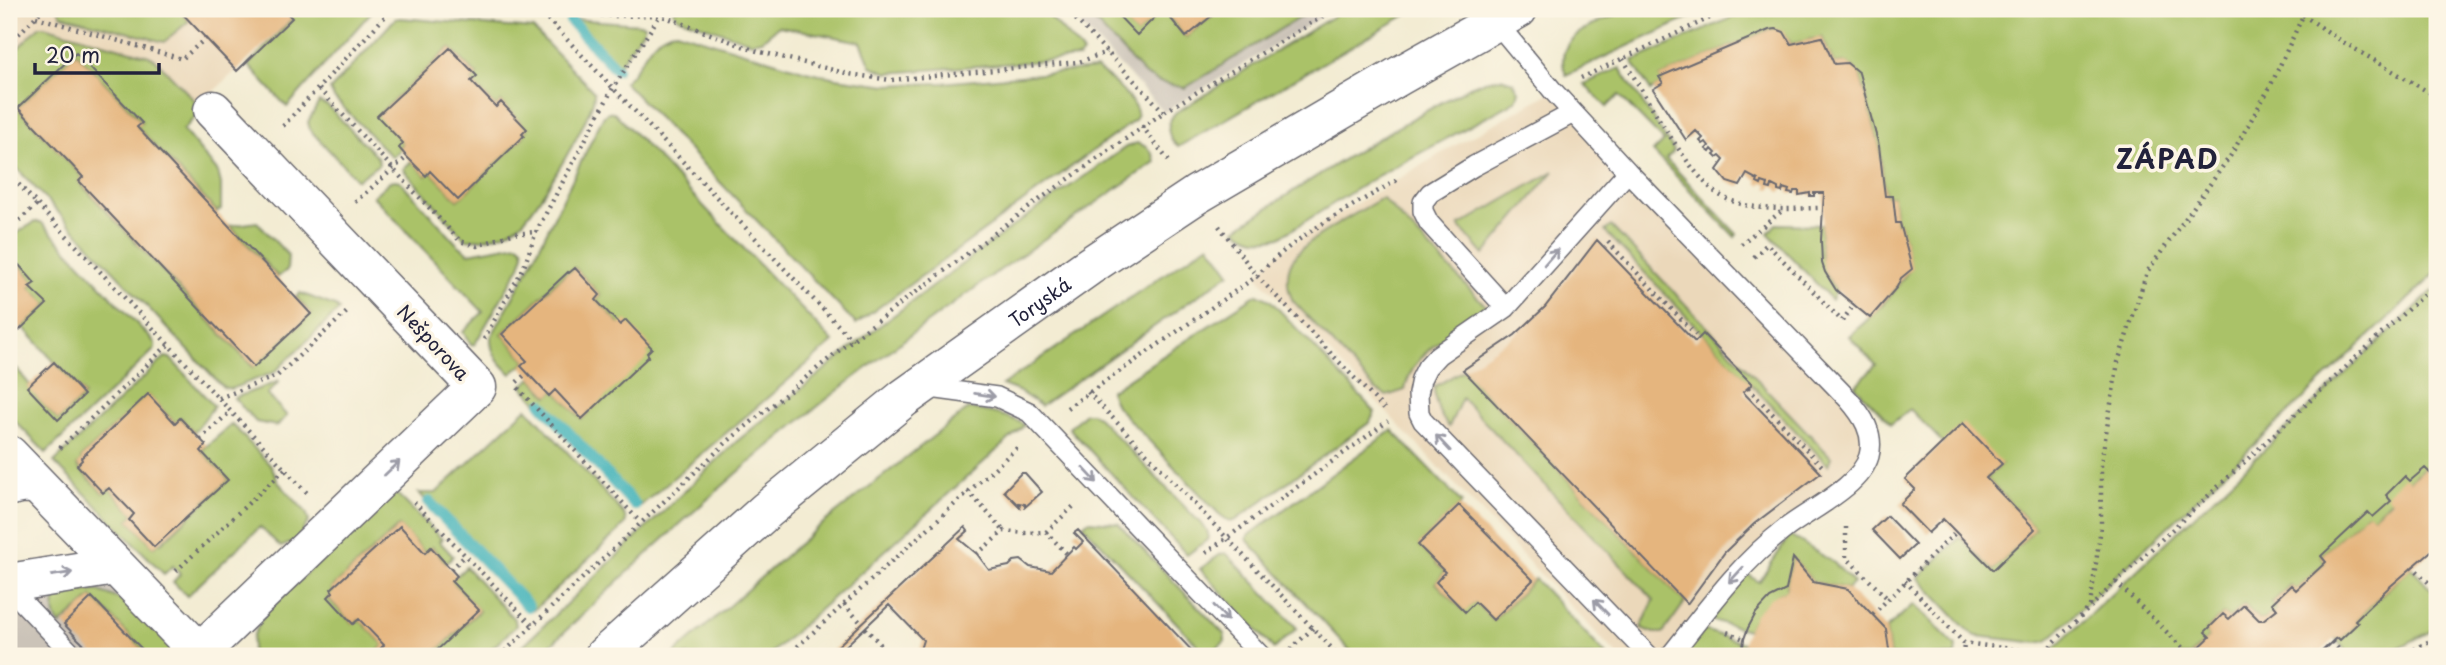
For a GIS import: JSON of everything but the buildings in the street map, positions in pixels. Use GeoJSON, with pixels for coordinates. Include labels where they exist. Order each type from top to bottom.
{"type":"FeatureCollection","features":[{"type":"Feature","properties":{"kind":"street","name":"Toryská"},"geometry":{"type":"LineString","coordinates":[[604,656],[767,510],[920,387],[1088,267],[1196,195],[1506,15]]}},
{"type":"Feature","properties":{"kind":"street","name":"Nešporova"},"geometry":{"type":"LineString","coordinates":[[23,480],[114,566],[201,654],[477,387],[213,110]]}},
{"type":"Feature","properties":{"kind":"street"},"geometry":{"type":"LineString","coordinates":[[9,585],[114,566]]}},
{"type":"Feature","properties":{"kind":"lane"},"geometry":{"type":"LineString","coordinates":[[1506,15],[1553,91],[1860,413],[1868,428],[1869,456],[1863,469],[1845,487],[1785,528],[1731,580],[1670,656]]}},
{"type":"Feature","properties":{"kind":"lane"},"geometry":{"type":"LineString","coordinates":[[1506,308],[1429,223],[1423,211],[1423,202],[1430,192],[1573,113]]}},
{"type":"Feature","properties":{"kind":"lane"},"geometry":{"type":"LineString","coordinates":[[1628,172],[1506,308],[1438,355],[1420,379],[1418,394],[1419,413],[1423,421],[1649,656]]}},
{"type":"Feature","properties":{"kind":"lane"},"geometry":{"type":"LineString","coordinates":[[920,387],[997,397],[1029,412],[1261,656]]}},
{"type":"Feature","properties":{"kind":"lane"},"geometry":{"type":"LineString","coordinates":[[9,585],[74,656]]}},
{"type":"Feature","properties":{"kind":"path"},"geometry":{"type":"LineString","coordinates":[[9,44],[44,9]]}},
{"type":"Feature","properties":{"kind":"path"},"geometry":{"type":"LineString","coordinates":[[256,155],[392,9]]}},
{"type":"Feature","properties":{"kind":"path"},"geometry":{"type":"LineString","coordinates":[[496,9],[660,15],[754,50],[849,74],[891,80],[1079,62],[1107,52]]}},
{"type":"Feature","properties":{"kind":"path"},"geometry":{"type":"LineString","coordinates":[[480,346],[524,267],[536,232],[613,88],[664,9]]}},
{"type":"Feature","properties":{"kind":"path"},"geometry":{"type":"LineString","coordinates":[[1066,9],[1164,111]]}},
{"type":"Feature","properties":{"kind":"path"},"geometry":{"type":"LineString","coordinates":[[500,656],[727,442],[852,340],[1142,126],[1335,9]]}},
{"type":"Feature","properties":{"kind":"path"},"geometry":{"type":"LineString","coordinates":[[1553,91],[1729,9]]}},
{"type":"Feature","properties":{"kind":"path"},"geometry":{"type":"LineString","coordinates":[[2090,606],[2101,527],[2101,463],[2118,362],[2147,272],[2231,155],[2270,88],[2305,9]]}},
{"type":"Feature","properties":{"kind":"path"},"geometry":{"type":"LineString","coordinates":[[540,11],[852,340]]}},
{"type":"Feature","properties":{"kind":"path"},"geometry":{"type":"LineString","coordinates":[[2303,15],[2343,42],[2437,97]]}},
{"type":"Feature","properties":{"kind":"path"},"geometry":{"type":"LineString","coordinates":[[36,17],[183,58],[206,38]]}},
{"type":"Feature","properties":{"kind":"path"},"geometry":{"type":"LineString","coordinates":[[1623,59],[1699,177],[1721,197],[1748,206],[1818,208]]}},
{"type":"Feature","properties":{"kind":"path"},"geometry":{"type":"LineString","coordinates":[[319,89],[460,241],[477,246],[512,234],[536,232]]}},
{"type":"Feature","properties":{"kind":"path"},"geometry":{"type":"LineString","coordinates":[[1142,126],[1257,276],[1392,418]]}},
{"type":"Feature","properties":{"kind":"path"},"geometry":{"type":"LineString","coordinates":[[326,228],[407,157]]}},
{"type":"Feature","properties":{"kind":"path"},"geometry":{"type":"LineString","coordinates":[[9,174],[230,412],[285,469],[339,519]]}},
{"type":"Feature","properties":{"kind":"path"},"geometry":{"type":"LineString","coordinates":[[787,656],[1043,425],[1257,276],[1276,255],[1325,222],[1407,174]]}},
{"type":"Feature","properties":{"kind":"path"},"geometry":{"type":"LineString","coordinates":[[9,230],[37,204]]}},
{"type":"Feature","properties":{"kind":"path"},"geometry":{"type":"LineString","coordinates":[[1738,246],[1784,209]]}},
{"type":"Feature","properties":{"kind":"path"},"geometry":{"type":"LineString","coordinates":[[1604,239],[1699,338]]}},
{"type":"Feature","properties":{"kind":"path"},"geometry":{"type":"LineString","coordinates":[[1746,264],[1767,244],[1842,321],[1854,305]]}},
{"type":"Feature","properties":{"kind":"path"},"geometry":{"type":"LineString","coordinates":[[1905,581],[1964,642],[2042,654],[2437,282]]}},
{"type":"Feature","properties":{"kind":"path"},"geometry":{"type":"LineString","coordinates":[[219,398],[278,376],[347,312],[337,301]]}},
{"type":"Feature","properties":{"kind":"path"},"geometry":{"type":"LineString","coordinates":[[23,480],[168,345]]}},
{"type":"Feature","properties":{"kind":"path"},"geometry":{"type":"LineString","coordinates":[[514,384],[527,373]]}},
{"type":"Feature","properties":{"kind":"path"},"geometry":{"type":"LineString","coordinates":[[507,376],[640,522]]}},
{"type":"Feature","properties":{"kind":"path"},"geometry":{"type":"LineString","coordinates":[[1748,388],[1829,474],[1845,487],[1846,557],[1888,599]]}},
{"type":"Feature","properties":{"kind":"path"},"geometry":{"type":"LineString","coordinates":[[1088,392],[1339,656]]}},
{"type":"Feature","properties":{"kind":"path"},"geometry":{"type":"LineString","coordinates":[[200,439],[230,412]]}},
{"type":"Feature","properties":{"kind":"path"},"geometry":{"type":"LineString","coordinates":[[176,572],[285,469]]}},
{"type":"Feature","properties":{"kind":"path"},"geometry":{"type":"LineString","coordinates":[[387,473],[532,625]]}},
{"type":"Feature","properties":{"kind":"path"},"geometry":{"type":"LineString","coordinates":[[977,554],[1004,531],[1046,532],[1098,484]]}},
{"type":"Feature","properties":{"kind":"path"},"geometry":{"type":"LineString","coordinates":[[968,491],[1004,531]]}},
{"type":"Feature","properties":{"kind":"path"},"geometry":{"type":"LineString","coordinates":[[1046,532],[1067,554]]}},
{"type":"Feature","properties":{"kind":"path"},"geometry":{"type":"LineString","coordinates":[[1872,614],[1956,532]]}},
{"type":"Feature","properties":{"kind":"path"},"geometry":{"type":"LineString","coordinates":[[451,569],[466,555]]}},
{"type":"Feature","properties":{"kind":"path"},"geometry":{"type":"LineString","coordinates":[[2412,566],[2437,591]]}},
{"type":"Feature","properties":{"kind":"path"},"geometry":{"type":"LineString","coordinates":[[2116,582],[2191,656]]}},
{"type":"Feature","properties":{"kind":"path"},"geometry":{"type":"LineString","coordinates":[[844,604],[883,647],[886,656]]}},
{"type":"Feature","properties":{"kind":"path"},"geometry":{"type":"LineString","coordinates":[[1283,656],[1313,628]]}},
{"type":"Feature","properties":{"kind":"path"},"geometry":{"type":"LineString","coordinates":[[1726,631],[1744,639]]}},
{"type":"Feature","properties":{"kind":"path"},"geometry":{"type":"LineString","coordinates":[[2402,656],[2437,637]]}},
{"type":"Feature","properties":{"kind":"path"},"geometry":{"type":"LineString","coordinates":[[1964,642],[1964,656]]}},
{"type":"Feature","properties":{"kind":"path"},"geometry":{"type":"LineString","coordinates":[[2332,642],[2345,656]]}},
{"type":"Feature","properties":{"kind":"shaded area"},"geometry":{"type":"Polygon","coordinates":[[[9,9],[299,9],[194,109],[142,123],[64,41],[36,71],[9,39],[9,9]]]}},
{"type":"Feature","properties":{"kind":"shaded area"},"geometry":{"type":"Polygon","coordinates":[[[1066,9],[1335,9],[1164,112],[1066,9]]]}},
{"type":"Feature","properties":{"kind":"shaded area"},"geometry":{"type":"Polygon","coordinates":[[[1553,91],[1860,413],[1869,456],[1785,529],[1670,656],[1618,656],[1257,276],[1276,255],[1325,222],[1553,91]]]}},
{"type":"Feature","properties":{"kind":"shaded area"},"geometry":{"type":"Polygon","coordinates":[[[115,566],[203,656],[9,656],[9,583],[115,566]]]}},
{"type":"Feature","properties":{"kind":"green space"},"geometry":{"type":"Polygon","coordinates":[[[58,9],[178,9],[189,21],[164,42],[61,15],[58,9]]]}},
{"type":"Feature","properties":{"kind":"green space"},"geometry":{"type":"Polygon","coordinates":[[[283,9],[374,9],[287,107],[248,65],[292,19],[283,9]]]}},
{"type":"Feature","properties":{"kind":"green space"},"geometry":{"type":"Polygon","coordinates":[[[674,9],[1043,9],[1083,53],[1079,58],[888,73],[871,66],[861,42],[779,26],[762,40],[751,42],[677,17],[674,9]]]}},
{"type":"Feature","properties":{"kind":"green space"},"geometry":{"type":"Polygon","coordinates":[[[1083,9],[1112,9],[1137,34],[1163,9],[1186,37],[1220,9],[1313,9],[1185,88],[1159,82],[1145,75],[1083,9]]]}},
{"type":"Feature","properties":{"kind":"green space"},"geometry":{"type":"Polygon","coordinates":[[[1345,9],[1416,9],[1178,147],[1174,143],[1169,126],[1175,113],[1345,9]]]}},
{"type":"Feature","properties":{"kind":"green space"},"geometry":{"type":"Polygon","coordinates":[[[1629,9],[1708,9],[1566,75],[1563,61],[1565,49],[1571,40],[1592,25],[1629,9]]]}},
{"type":"Feature","properties":{"kind":"green space"},"geometry":{"type":"Polygon","coordinates":[[[1752,9],[2437,9],[2437,272],[2047,641],[2038,643],[1976,636],[1968,631],[1918,578],[1960,537],[1993,570],[2035,529],[1986,478],[2002,464],[1943,443],[1910,409],[1891,424],[1855,386],[1876,365],[1849,336],[1883,303],[1911,269],[1900,224],[1896,223],[1893,196],[1885,196],[1879,146],[1859,73],[1847,63],[1834,64],[1822,37],[1791,44],[1783,32],[1773,30],[1660,77],[1663,83],[1651,91],[1632,61],[1752,9]]]}},
{"type":"Feature","properties":{"kind":"green space"},"geometry":{"type":"Polygon","coordinates":[[[395,19],[533,29],[594,92],[586,118],[552,180],[529,214],[509,231],[487,238],[465,239],[403,169],[412,161],[426,176],[430,171],[458,200],[527,130],[501,102],[496,107],[471,81],[477,75],[450,48],[378,115],[403,143],[399,147],[401,149],[392,157],[334,98],[330,90],[395,19]]]}},
{"type":"Feature","properties":{"kind":"green space"},"geometry":{"type":"Polygon","coordinates":[[[573,19],[640,24],[644,25],[644,29],[614,72],[569,22],[573,19]]]}},
{"type":"Feature","properties":{"kind":"green space"},"geometry":{"type":"Polygon","coordinates":[[[40,26],[149,56],[199,105],[194,109],[198,114],[183,130],[218,172],[221,209],[217,212],[137,127],[142,122],[76,53],[18,108],[83,177],[79,182],[253,367],[311,314],[296,297],[300,293],[339,310],[275,372],[231,389],[223,387],[9,160],[9,57],[40,26]]]}},
{"type":"Feature","properties":{"kind":"green space"},"geometry":{"type":"Polygon","coordinates":[[[676,31],[806,71],[887,85],[942,83],[1096,69],[1124,93],[1134,104],[1137,114],[1135,120],[856,324],[624,82],[658,38],[676,31]]]}},
{"type":"Feature","properties":{"kind":"green space"},"geometry":{"type":"Polygon","coordinates":[[[1620,68],[1674,151],[1666,159],[1737,234],[1735,237],[1653,152],[1664,141],[1619,95],[1607,107],[1584,84],[1620,68]]]}},
{"type":"Feature","properties":{"kind":"green space"},"geometry":{"type":"Polygon","coordinates":[[[1501,78],[1513,82],[1519,91],[1517,98],[1509,105],[1379,175],[1280,237],[1257,239],[1236,229],[1410,120],[1470,87],[1501,78]]]}},
{"type":"Feature","properties":{"kind":"green space"},"geometry":{"type":"Polygon","coordinates":[[[319,102],[328,106],[378,158],[379,164],[357,180],[310,130],[308,122],[319,102]]]}},
{"type":"Feature","properties":{"kind":"green space"},"geometry":{"type":"Polygon","coordinates":[[[608,112],[614,112],[833,342],[638,508],[632,507],[522,386],[532,378],[548,396],[555,390],[582,419],[651,348],[620,325],[596,300],[600,295],[575,268],[567,272],[502,334],[527,361],[511,374],[496,358],[491,343],[491,337],[529,268],[603,117],[608,112]]]}},
{"type":"Feature","properties":{"kind":"green space"},"geometry":{"type":"Polygon","coordinates":[[[1137,143],[1149,150],[1155,162],[956,302],[809,413],[649,552],[539,656],[512,656],[736,442],[866,336],[1009,229],[1126,147],[1137,143]]]}},
{"type":"Feature","properties":{"kind":"green space"},"geometry":{"type":"Polygon","coordinates":[[[1554,171],[1484,255],[1459,226],[1554,171]]]}},
{"type":"Feature","properties":{"kind":"green space"},"geometry":{"type":"Polygon","coordinates":[[[390,181],[400,181],[457,244],[469,253],[518,244],[523,247],[520,266],[475,344],[471,345],[463,332],[483,312],[373,196],[390,181]]]}},
{"type":"Feature","properties":{"kind":"green space"},"geometry":{"type":"Polygon","coordinates":[[[1382,198],[1489,309],[1426,352],[1409,376],[1405,390],[1387,396],[1376,390],[1293,301],[1288,278],[1292,260],[1303,248],[1324,232],[1382,198]]]}},
{"type":"Feature","properties":{"kind":"green space"},"geometry":{"type":"Polygon","coordinates":[[[35,222],[41,222],[155,343],[155,349],[46,453],[9,415],[9,375],[16,368],[30,385],[28,387],[58,420],[84,395],[23,327],[47,304],[29,287],[35,283],[20,265],[14,271],[9,266],[9,238],[35,222]]]}},
{"type":"Feature","properties":{"kind":"green space"},"geometry":{"type":"Polygon","coordinates":[[[257,222],[288,255],[287,270],[278,277],[230,226],[257,222]]]}},
{"type":"Feature","properties":{"kind":"green space"},"geometry":{"type":"Polygon","coordinates":[[[1776,224],[1822,225],[1822,259],[1836,290],[1832,300],[1768,233],[1776,224]]]}},
{"type":"Feature","properties":{"kind":"green space"},"geometry":{"type":"Polygon","coordinates":[[[1611,226],[1831,457],[1828,465],[1605,231],[1611,226]]]}},
{"type":"Feature","properties":{"kind":"green space"},"geometry":{"type":"Polygon","coordinates":[[[1209,244],[1230,273],[1041,406],[1018,391],[1002,385],[1209,244]]]}},
{"type":"Feature","properties":{"kind":"green space"},"geometry":{"type":"Polygon","coordinates":[[[2437,287],[2437,480],[2424,467],[2373,517],[2367,513],[2321,556],[2326,562],[2296,590],[2290,585],[2272,603],[2277,609],[2263,620],[2259,620],[2244,605],[2229,619],[2223,614],[2205,632],[2210,637],[2190,656],[2046,656],[2437,287]]]}},
{"type":"Feature","properties":{"kind":"green space"},"geometry":{"type":"Polygon","coordinates":[[[1257,294],[1270,300],[1375,412],[1370,422],[1230,522],[1219,514],[1116,406],[1110,391],[1257,294]]]}},
{"type":"Feature","properties":{"kind":"green space"},"geometry":{"type":"Polygon","coordinates":[[[165,357],[170,358],[214,406],[194,433],[181,418],[175,423],[148,395],[81,458],[77,466],[103,493],[109,488],[134,514],[129,520],[154,547],[228,480],[201,451],[232,424],[272,467],[278,482],[306,512],[309,521],[296,541],[281,547],[260,527],[187,596],[173,582],[180,574],[173,566],[164,574],[54,462],[165,357]]]}},
{"type":"Feature","properties":{"kind":"green space"},"geometry":{"type":"Polygon","coordinates":[[[1463,370],[1685,602],[1663,633],[1641,628],[1654,600],[1462,398],[1449,427],[1445,422],[1438,408],[1434,387],[1463,370]]]}},
{"type":"Feature","properties":{"kind":"green space"},"geometry":{"type":"Polygon","coordinates":[[[280,381],[267,394],[287,416],[277,426],[256,422],[234,398],[280,381]]]}},
{"type":"Feature","properties":{"kind":"green space"},"geometry":{"type":"Polygon","coordinates":[[[527,408],[624,514],[626,520],[625,525],[531,610],[526,608],[419,493],[436,493],[527,408]]]}},
{"type":"Feature","properties":{"kind":"green space"},"geometry":{"type":"Polygon","coordinates":[[[968,409],[998,414],[1025,425],[768,656],[672,656],[817,528],[968,409]]]}},
{"type":"Feature","properties":{"kind":"green space"},"geometry":{"type":"Polygon","coordinates":[[[1085,413],[1092,413],[1099,418],[1207,530],[1207,540],[1187,555],[1069,428],[1085,413]]]}},
{"type":"Feature","properties":{"kind":"green space"},"geometry":{"type":"Polygon","coordinates":[[[1392,430],[1462,503],[1419,545],[1445,572],[1436,583],[1464,611],[1475,602],[1493,620],[1535,579],[1607,656],[1355,656],[1247,540],[1248,536],[1392,430]]]}},
{"type":"Feature","properties":{"kind":"green space"},"geometry":{"type":"Polygon","coordinates":[[[393,490],[442,539],[439,541],[453,556],[446,563],[432,547],[425,553],[399,526],[331,589],[333,592],[328,598],[353,624],[359,619],[384,645],[379,650],[384,656],[251,656],[253,636],[265,613],[393,490]]]}},
{"type":"Feature","properties":{"kind":"green space"},"geometry":{"type":"Polygon","coordinates":[[[1088,521],[1118,523],[1224,634],[1225,641],[1208,656],[1083,525],[1088,521]]]}},
{"type":"Feature","properties":{"kind":"green space"},"geometry":{"type":"Polygon","coordinates":[[[1790,535],[1834,563],[1854,583],[1848,589],[1813,582],[1793,559],[1786,590],[1763,607],[1748,630],[1711,620],[1746,573],[1759,582],[1790,535]]]}},
{"type":"Feature","properties":{"kind":"green space"},"geometry":{"type":"Polygon","coordinates":[[[1226,553],[1297,628],[1274,649],[1200,569],[1226,553]]]}},
{"type":"Feature","properties":{"kind":"green space"},"geometry":{"type":"Polygon","coordinates":[[[466,567],[515,620],[516,626],[484,656],[431,656],[479,611],[451,581],[466,567]]]}},
{"type":"Feature","properties":{"kind":"green space"},"geometry":{"type":"Polygon","coordinates":[[[2411,567],[2437,595],[2437,628],[2383,656],[2351,656],[2335,639],[2340,640],[2358,623],[2355,620],[2411,567]]]}},
{"type":"Feature","properties":{"kind":"green space"},"geometry":{"type":"Polygon","coordinates":[[[99,591],[127,602],[183,656],[149,656],[92,597],[60,625],[54,607],[56,594],[99,591]]]}},
{"type":"Feature","properties":{"kind":"green space"},"geometry":{"type":"Polygon","coordinates":[[[1914,604],[1956,646],[1955,656],[1890,656],[1886,629],[1914,604]]]}},
{"type":"Feature","properties":{"kind":"green space"},"geometry":{"type":"Polygon","coordinates":[[[1704,630],[1743,643],[1742,656],[1683,656],[1704,630]]]}},
{"type":"Feature","properties":{"kind":"waterway"},"geometry":{"type":"LineString","coordinates":[[571,21],[616,69]]}},
{"type":"Feature","properties":{"kind":"waterway"},"geometry":{"type":"LineString","coordinates":[[542,404],[635,505]]}},
{"type":"Feature","properties":{"kind":"waterway"},"geometry":{"type":"LineString","coordinates":[[429,502],[528,606]]}},
{"type":"Feature","properties":{"kind":"district","name":"ZÁPAD"},"geometry":{"type":"Point","coordinates":[2168,158]}}]}
